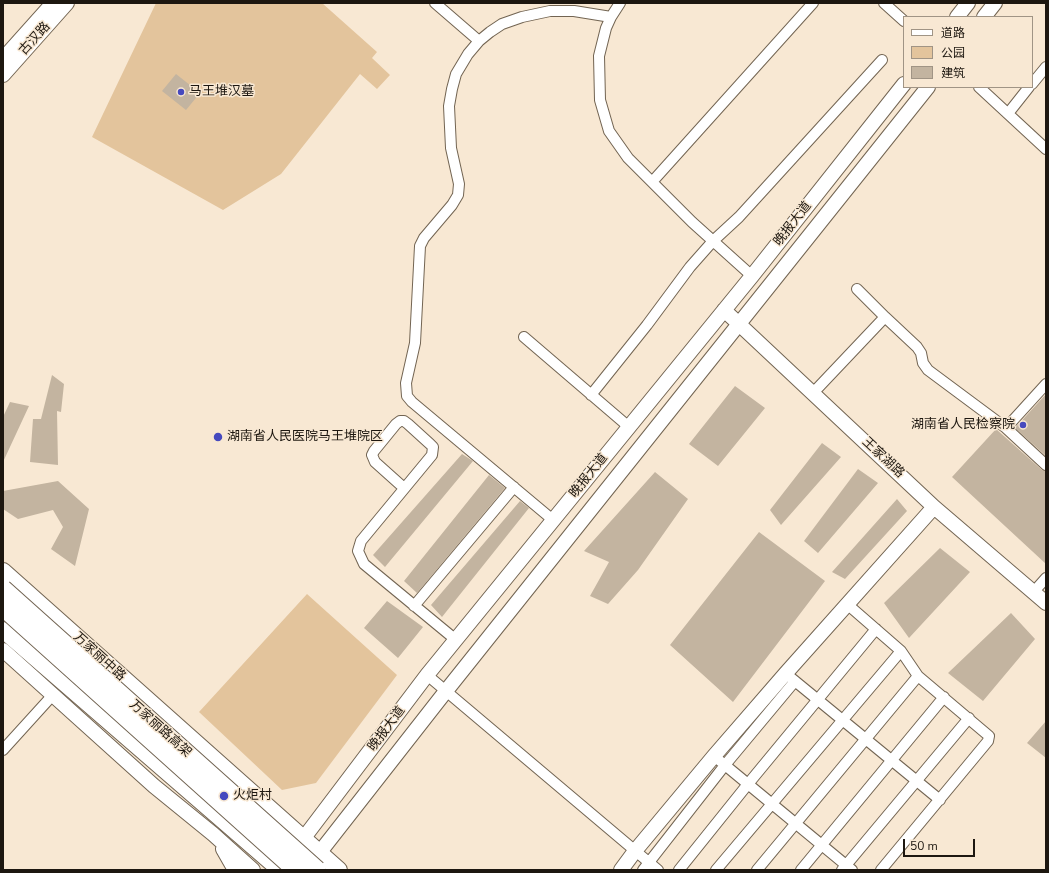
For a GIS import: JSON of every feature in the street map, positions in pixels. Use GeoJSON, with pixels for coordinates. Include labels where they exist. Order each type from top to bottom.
{"type":"FeatureCollection","features":[{"type":"Feature","properties":{"kind":"highway","name":"万家丽路高架"},"geometry":{"type":"LineString","coordinates":[[3,589],[318,862]]}},
{"type":"Feature","properties":{"kind":"highway","name":"万家丽路高架"},"geometry":{"type":"LineString","coordinates":[[3,607],[296,870]]}},
{"type":"Feature","properties":{"kind":"main road"},"geometry":{"type":"LineString","coordinates":[[3,59],[53,3]]}},
{"type":"Feature","properties":{"kind":"main road","name":"古汉路"},"geometry":{"type":"LineString","coordinates":[[3,75],[67,3]]}},
{"type":"Feature","properties":{"kind":"main road"},"geometry":{"type":"LineString","coordinates":[[958,16],[968,3]]}},
{"type":"Feature","properties":{"kind":"main road"},"geometry":{"type":"LineString","coordinates":[[985,16],[995,3]]}},
{"type":"Feature","properties":{"kind":"main road","name":"晚报大道"},"geometry":{"type":"LineString","coordinates":[[279,870],[427,675],[752,276],[903,85]]}},
{"type":"Feature","properties":{"kind":"main road","name":"晚报大道"},"geometry":{"type":"LineString","coordinates":[[305,870],[318,862],[446,691],[927,88]]}},
{"type":"Feature","properties":{"kind":"main road","name":"王家湖路"},"geometry":{"type":"LineString","coordinates":[[724,310],[934,506],[1046,603]]}},
{"type":"Feature","properties":{"kind":"main road"},"geometry":{"type":"LineString","coordinates":[[620,870],[635,850],[720,760],[790,677],[847,604],[934,506]]}},
{"type":"Feature","properties":{"kind":"main road","name":"万家丽中路"},"geometry":{"type":"LineString","coordinates":[[3,571],[303,840],[318,862],[339,870]]}},
{"type":"Feature","properties":{"kind":"main road"},"geometry":{"type":"LineString","coordinates":[[3,630],[279,870]]}},
{"type":"Feature","properties":{"kind":"main road"},"geometry":{"type":"LineString","coordinates":[[3,650],[154,786],[213,834],[253,870]]}},
{"type":"Feature","properties":{"kind":"main road"},"geometry":{"type":"LineString","coordinates":[[213,834],[235,870]]}},
{"type":"Feature","properties":{"kind":"street"},"geometry":{"type":"LineString","coordinates":[[434,3],[479,41]]}},
{"type":"Feature","properties":{"kind":"street"},"geometry":{"type":"LineString","coordinates":[[620,3],[606,28],[599,56],[600,100],[609,131],[628,158],[692,222],[752,276]]}},
{"type":"Feature","properties":{"kind":"street"},"geometry":{"type":"LineString","coordinates":[[652,182],[813,3]]}},
{"type":"Feature","properties":{"kind":"street"},"geometry":{"type":"LineString","coordinates":[[884,3],[903,20]]}},
{"type":"Feature","properties":{"kind":"street"},"geometry":{"type":"LineString","coordinates":[[553,520],[412,402],[407,396],[406,383],[415,343],[420,246],[424,238],[452,205],[458,195],[459,184],[451,148],[450,106],[456,74],[468,54],[479,41],[490,32],[502,24],[522,17],[550,11],[574,11],[611,17]]}},
{"type":"Feature","properties":{"kind":"street"},"geometry":{"type":"LineString","coordinates":[[591,395],[647,325],[690,266],[713,241],[739,217],[882,60]]}},
{"type":"Feature","properties":{"kind":"street"},"geometry":{"type":"LineString","coordinates":[[1033,83],[1046,67]]}},
{"type":"Feature","properties":{"kind":"street"},"geometry":{"type":"LineString","coordinates":[[980,88],[1046,149]]}},
{"type":"Feature","properties":{"kind":"street"},"geometry":{"type":"LineString","coordinates":[[1010,110],[1028,88]]}},
{"type":"Feature","properties":{"kind":"street"},"geometry":{"type":"LineString","coordinates":[[858,289],[885,318],[918,347],[923,363],[928,370],[1006,428],[1046,465]]}},
{"type":"Feature","properties":{"kind":"street"},"geometry":{"type":"LineString","coordinates":[[813,393],[885,318]]}},
{"type":"Feature","properties":{"kind":"street"},"geometry":{"type":"LineString","coordinates":[[524,336],[629,427]]}},
{"type":"Feature","properties":{"kind":"street"},"geometry":{"type":"LineString","coordinates":[[1006,428],[1046,384]]}},
{"type":"Feature","properties":{"kind":"street"},"geometry":{"type":"LineString","coordinates":[[404,488],[375,462],[372,455],[391,430],[400,421],[404,421],[408,424],[430,444],[433,451],[432,455],[361,541],[358,551],[364,564],[456,640]]}},
{"type":"Feature","properties":{"kind":"street"},"geometry":{"type":"LineString","coordinates":[[414,606],[514,487]]}},
{"type":"Feature","properties":{"kind":"street"},"geometry":{"type":"LineString","coordinates":[[1038,588],[1046,578]]}},
{"type":"Feature","properties":{"kind":"street"},"geometry":{"type":"LineString","coordinates":[[847,604],[901,651],[918,676],[988,734],[989,739],[881,870]]}},
{"type":"Feature","properties":{"kind":"street"},"geometry":{"type":"LineString","coordinates":[[679,870],[876,629]]}},
{"type":"Feature","properties":{"kind":"street"},"geometry":{"type":"LineString","coordinates":[[716,870],[901,651]]}},
{"type":"Feature","properties":{"kind":"street"},"geometry":{"type":"LineString","coordinates":[[427,675],[635,850],[646,866],[658,870]]}},
{"type":"Feature","properties":{"kind":"street"},"geometry":{"type":"LineString","coordinates":[[757,870],[918,676]]}},
{"type":"Feature","properties":{"kind":"street"},"geometry":{"type":"LineString","coordinates":[[790,677],[940,800]]}},
{"type":"Feature","properties":{"kind":"street"},"geometry":{"type":"LineString","coordinates":[[3,750],[51,697]]}},
{"type":"Feature","properties":{"kind":"street"},"geometry":{"type":"LineString","coordinates":[[801,870],[944,697]]}},
{"type":"Feature","properties":{"kind":"street"},"geometry":{"type":"LineString","coordinates":[[646,866],[720,760],[821,844],[847,868],[916,781],[969,718]]}},
{"type":"Feature","properties":{"kind":"green space","name":"马王堆汉墓"},"geometry":{"type":"Polygon","coordinates":[[[156,3],[322,3],[377,52],[372,58],[390,75],[377,89],[360,74],[281,174],[223,210],[92,137],[156,3]]]}},
{"type":"Feature","properties":{"kind":"green space"},"geometry":{"type":"Polygon","coordinates":[[[307,594],[397,675],[316,783],[282,790],[199,712],[307,594]]]}},
{"type":"Feature","properties":{"kind":"building"},"geometry":{"type":"Polygon","coordinates":[[[176,74],[200,93],[186,110],[162,91],[176,74]]]}},
{"type":"Feature","properties":{"kind":"building"},"geometry":{"type":"Polygon","coordinates":[[[52,375],[64,384],[61,412],[57,411],[58,465],[30,462],[33,419],[41,419],[52,375]]]}},
{"type":"Feature","properties":{"kind":"building"},"geometry":{"type":"Polygon","coordinates":[[[735,386],[765,408],[718,466],[689,444],[735,386]]]}},
{"type":"Feature","properties":{"kind":"building"},"geometry":{"type":"Polygon","coordinates":[[[1046,394],[1046,456],[1015,428],[1046,394]]]}},
{"type":"Feature","properties":{"kind":"building"},"geometry":{"type":"Polygon","coordinates":[[[10,402],[29,406],[3,462],[3,417],[10,402]]]}},
{"type":"Feature","properties":{"kind":"building","name":"湖南省人民检察院"},"geometry":{"type":"Polygon","coordinates":[[[996,429],[1042,470],[1046,471],[1046,564],[952,477],[996,429]]]}},
{"type":"Feature","properties":{"kind":"building"},"geometry":{"type":"Polygon","coordinates":[[[822,443],[841,457],[781,525],[770,510],[822,443]]]}},
{"type":"Feature","properties":{"kind":"building"},"geometry":{"type":"Polygon","coordinates":[[[462,454],[473,461],[385,567],[373,555],[462,454]]]}},
{"type":"Feature","properties":{"kind":"building"},"geometry":{"type":"Polygon","coordinates":[[[858,469],[878,483],[818,553],[804,541],[858,469]]]}},
{"type":"Feature","properties":{"kind":"building"},"geometry":{"type":"Polygon","coordinates":[[[655,472],[688,499],[638,570],[608,604],[590,596],[609,562],[584,551],[655,472]]]}},
{"type":"Feature","properties":{"kind":"building"},"geometry":{"type":"Polygon","coordinates":[[[489,475],[505,488],[417,593],[404,581],[489,475]]]}},
{"type":"Feature","properties":{"kind":"building"},"geometry":{"type":"Polygon","coordinates":[[[58,481],[89,509],[75,566],[51,549],[63,527],[53,510],[18,519],[3,509],[3,491],[58,481]]]}},
{"type":"Feature","properties":{"kind":"building"},"geometry":{"type":"Polygon","coordinates":[[[897,499],[907,511],[845,579],[832,572],[897,499]]]}},
{"type":"Feature","properties":{"kind":"building"},"geometry":{"type":"Polygon","coordinates":[[[520,501],[529,508],[442,617],[431,605],[520,501]]]}},
{"type":"Feature","properties":{"kind":"building"},"geometry":{"type":"Polygon","coordinates":[[[759,532],[825,581],[733,702],[670,645],[759,532]]]}},
{"type":"Feature","properties":{"kind":"building"},"geometry":{"type":"Polygon","coordinates":[[[940,548],[970,572],[909,638],[884,603],[940,548]]]}},
{"type":"Feature","properties":{"kind":"building"},"geometry":{"type":"Polygon","coordinates":[[[387,601],[423,627],[398,658],[364,628],[387,601]]]}},
{"type":"Feature","properties":{"kind":"building"},"geometry":{"type":"Polygon","coordinates":[[[1011,613],[1035,639],[983,701],[948,673],[1011,613]]]}},
{"type":"Feature","properties":{"kind":"building"},"geometry":{"type":"Polygon","coordinates":[[[1046,721],[1046,758],[1027,743],[1046,721]]]}},
{"type":"Feature","properties":{"kind":"place","name":"马王堆汉墓"},"geometry":{"type":"Point","coordinates":[181,92]}},
{"type":"Feature","properties":{"kind":"place","name":"湖南省人民检察院"},"geometry":{"type":"Point","coordinates":[1023,425]}},
{"type":"Feature","properties":{"kind":"place","name":"湖南省人民医院马王堆院区"},"geometry":{"type":"Point","coordinates":[218,437]}},
{"type":"Feature","properties":{"kind":"place","name":"火炬村"},"geometry":{"type":"Point","coordinates":[224,796]}}]}
